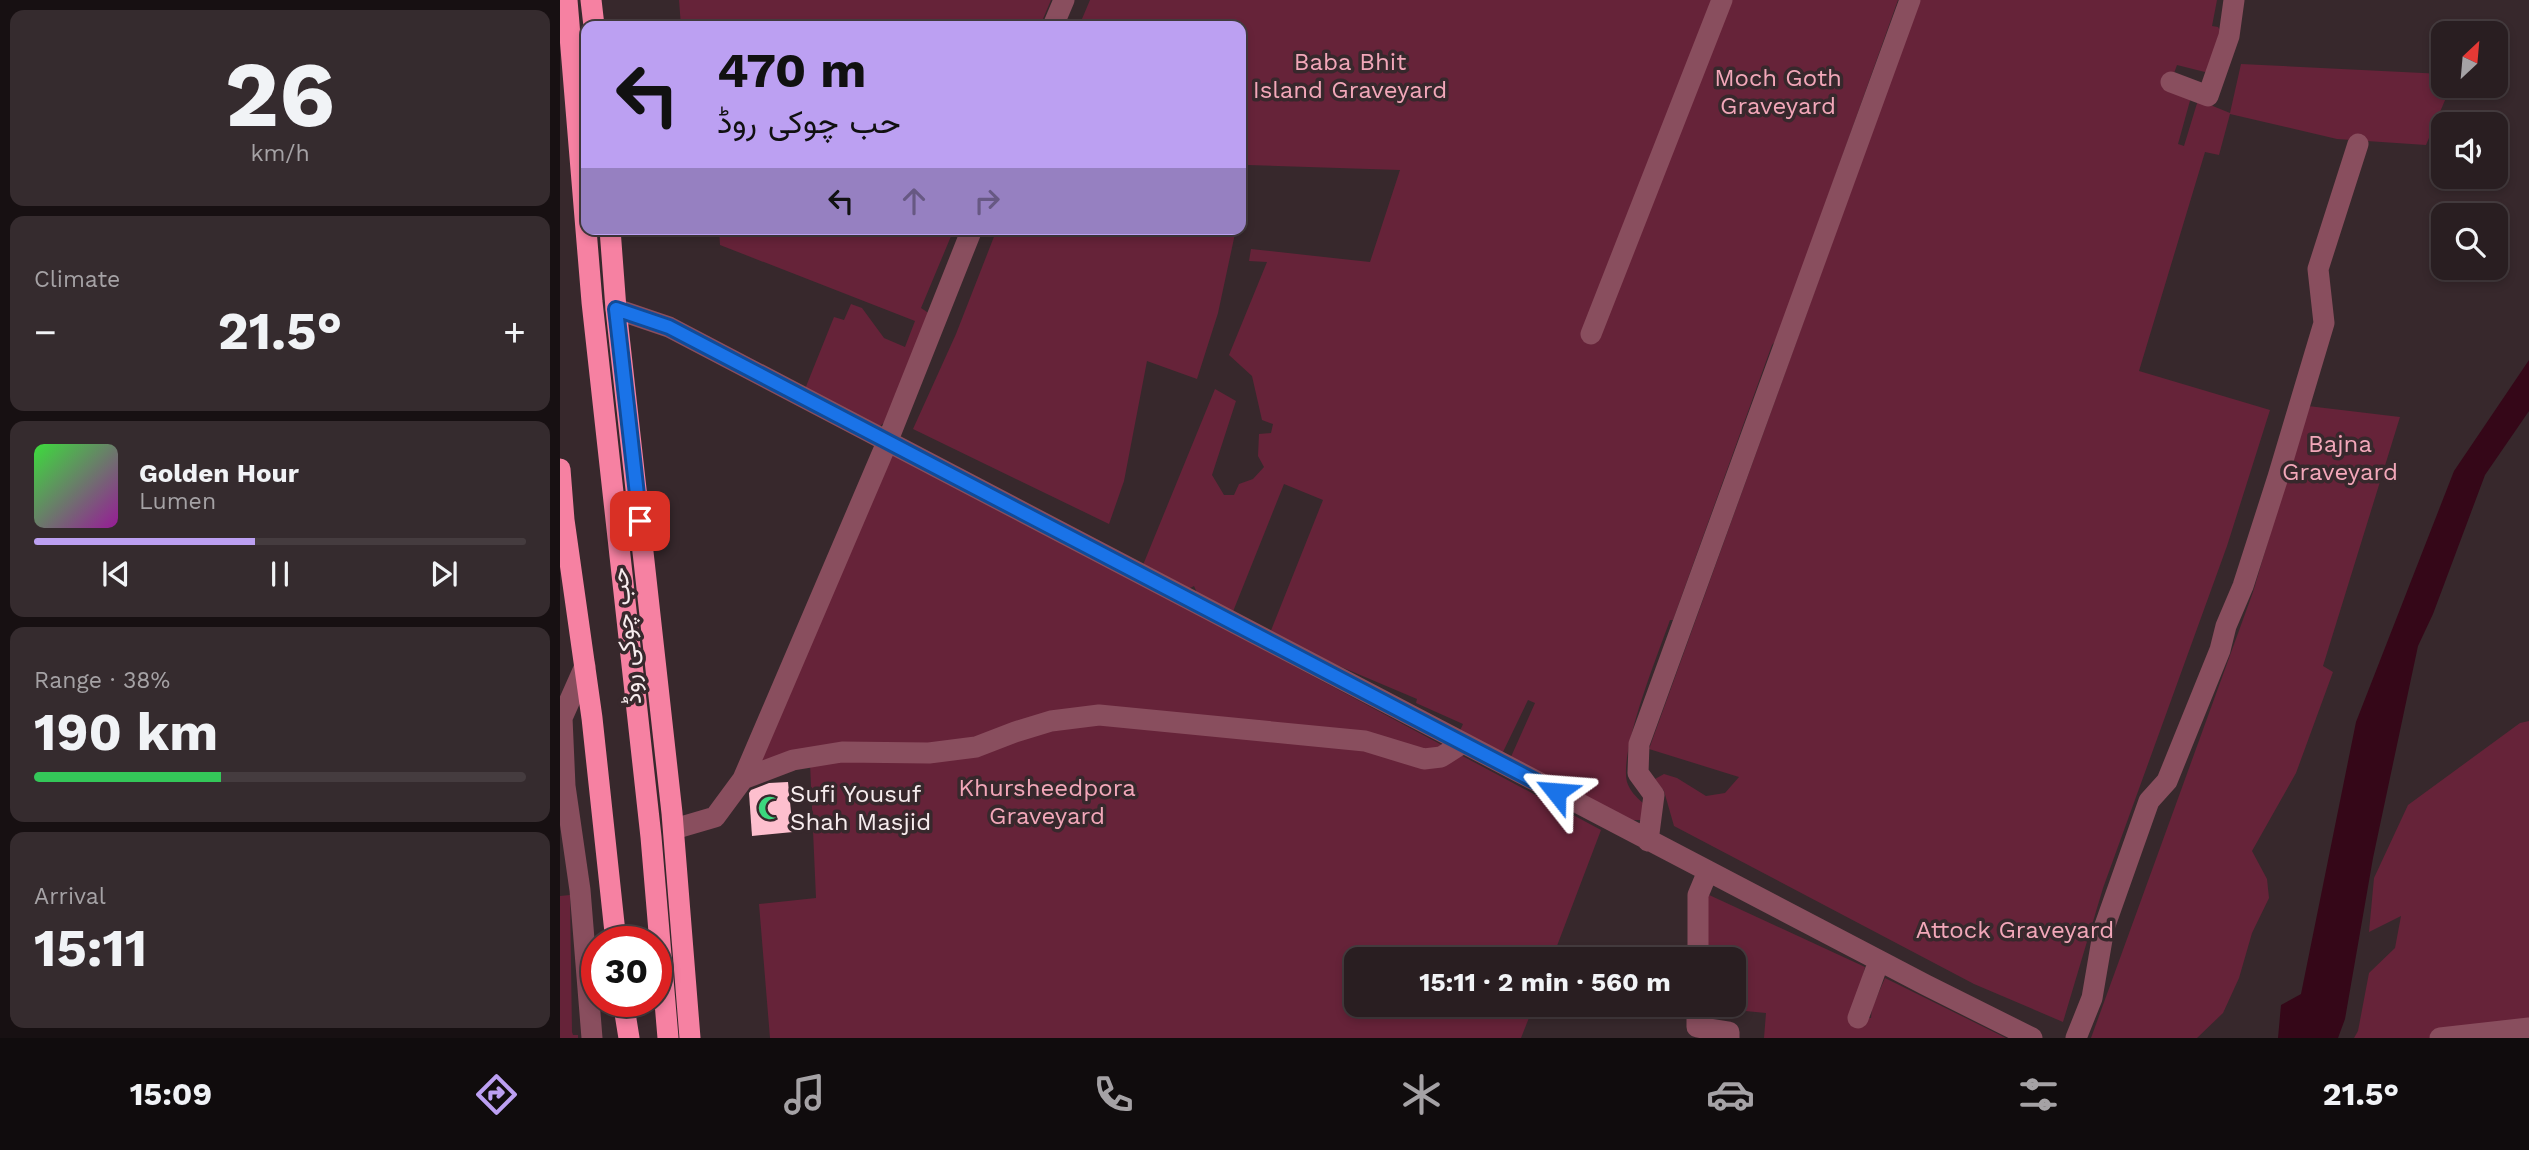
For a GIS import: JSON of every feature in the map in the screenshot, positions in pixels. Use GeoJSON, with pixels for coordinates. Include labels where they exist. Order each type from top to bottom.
{"type":"FeatureCollection","features":[{"type":"Feature","properties":{"kind":"highway"},"geometry":{"type":"LineString","coordinates":[[567,0],[581,169]]}},
{"type":"Feature","properties":{"kind":"highway"},"geometry":{"type":"LineString","coordinates":[[591,0],[593,21]]}},
{"type":"Feature","properties":{"kind":"highway"},"geometry":{"type":"LineString","coordinates":[[586,235],[651,837],[668,1038]]}},
{"type":"Feature","properties":{"kind":"highway","name":"حب چوکی روڈ"},"geometry":{"type":"LineString","coordinates":[[610,235],[616,309],[674,829],[690,1038]]}},
{"type":"Feature","properties":{"kind":"highway"},"geometry":{"type":"LineString","coordinates":[[560,469],[564,520],[585,666],[615,926]]}},
{"type":"Feature","properties":{"kind":"street"},"geometry":{"type":"LineString","coordinates":[[1056,21],[1064,0]]}},
{"type":"Feature","properties":{"kind":"street"},"geometry":{"type":"LineString","coordinates":[[1591,334],[1722,0]]}},
{"type":"Feature","properties":{"kind":"street"},"geometry":{"type":"LineString","coordinates":[[1648,841],[1654,795],[1638,773],[1639,744],[1910,0]]}},
{"type":"Feature","properties":{"kind":"street"},"geometry":{"type":"LineString","coordinates":[[2171,82],[2208,96],[2229,36],[2234,0]]}},
{"type":"Feature","properties":{"kind":"street"},"geometry":{"type":"LineString","coordinates":[[2076,1038],[2092,998],[2104,928],[2149,801],[2167,781],[2220,650],[2225,626],[2243,586],[2324,323],[2318,269],[2358,144]]}},
{"type":"Feature","properties":{"kind":"street"},"geometry":{"type":"LineString","coordinates":[[674,829],[715,817],[743,779],[888,440],[970,235]]}},
{"type":"Feature","properties":{"kind":"street"},"geometry":{"type":"LineString","coordinates":[[616,309],[669,327],[1648,841],[2032,1038]]}},
{"type":"Feature","properties":{"kind":"street"},"geometry":{"type":"LineString","coordinates":[[585,666],[562,718],[562,785],[580,890],[592,1038]]}},
{"type":"Feature","properties":{"kind":"street"},"geometry":{"type":"LineString","coordinates":[[743,779],[793,760],[842,752],[929,753],[976,747],[1051,721],[1099,715],[1365,741],[1424,759],[1441,757],[1463,743]]}},
{"type":"Feature","properties":{"kind":"street"},"geometry":{"type":"LineString","coordinates":[[1698,947],[1698,895],[1708,872]]}},
{"type":"Feature","properties":{"kind":"street"},"geometry":{"type":"LineString","coordinates":[[1858,1018],[1879,961]]}},
{"type":"Feature","properties":{"kind":"street"},"geometry":{"type":"LineString","coordinates":[[1698,1017],[1698,1027],[1729,1032],[1729,1038]]}},
{"type":"Feature","properties":{"kind":"street"},"geometry":{"type":"LineString","coordinates":[[2440,1038],[2529,1028]]}},
{"type":"Feature","properties":{"kind":"green space"},"geometry":{"type":"Polygon","coordinates":[[[679,0],[1051,0],[1042,21],[681,21],[679,0]]]}},
{"type":"Feature","properties":{"kind":"green space"},"geometry":{"type":"Polygon","coordinates":[[[1090,0],[1898,0],[1777,339],[1772,345],[1641,702],[1626,767],[1628,785],[1643,803],[1641,820],[1630,820],[1510,759],[1535,703],[1528,700],[1502,754],[1458,735],[1463,724],[1416,703],[1417,699],[1270,633],[1323,500],[1284,484],[1232,614],[1198,595],[1194,586],[1186,590],[1143,565],[1215,389],[1236,401],[1212,475],[1224,495],[1234,495],[1239,484],[1253,479],[1264,467],[1258,456],[1259,434],[1271,433],[1273,424],[1262,420],[1252,376],[1229,355],[1267,262],[1249,261],[1251,249],[1370,262],[1400,170],[1248,165],[1246,176],[1246,21],[1081,21],[1090,0]]]}},
{"type":"Feature","properties":{"kind":"green space","name":"Attock Graveyard"},"geometry":{"type":"Polygon","coordinates":[[[1920,0],[2217,0],[2212,26],[2218,27],[2222,34],[2214,67],[2205,72],[2177,65],[2173,76],[2191,97],[2178,144],[2184,146],[2198,100],[2230,113],[2241,64],[2431,73],[2431,98],[2446,98],[2440,112],[2431,112],[2431,133],[2426,145],[2337,139],[2230,114],[2219,155],[2205,152],[2139,371],[2270,410],[2227,546],[2103,888],[2063,1022],[1974,984],[1674,826],[1664,791],[1655,779],[1664,774],[1677,778],[1706,796],[1725,793],[1739,777],[1649,749],[1920,0]]]}},
{"type":"Feature","properties":{"kind":"green space"},"geometry":{"type":"Polygon","coordinates":[[[719,235],[951,235],[921,308],[933,316],[892,416],[880,426],[805,389],[834,317],[844,320],[851,304],[862,308],[884,338],[905,347],[915,321],[720,245],[719,235]]]}},
{"type":"Feature","properties":{"kind":"green space"},"geometry":{"type":"Polygon","coordinates":[[[995,235],[1235,235],[1218,313],[1197,379],[1147,361],[1124,481],[1109,524],[913,429],[956,334],[995,235]]]}},
{"type":"Feature","properties":{"kind":"green space","name":"Bajna Graveyard"},"geometry":{"type":"Polygon","coordinates":[[[2308,406],[2400,417],[2323,666],[2333,672],[2296,773],[2252,851],[2267,879],[2269,898],[2252,933],[2239,978],[2223,1013],[2197,1038],[2091,1038],[2253,592],[2308,406]]]}},
{"type":"Feature","properties":{"kind":"green space","name":"Khursheedpora Graveyard"},"geometry":{"type":"Polygon","coordinates":[[[888,449],[1601,830],[1557,947],[1344,947],[1344,1017],[1529,1017],[1521,1038],[770,1038],[759,904],[816,898],[810,763],[760,765],[888,449]]]}},
{"type":"Feature","properties":{"kind":"green space"},"geometry":{"type":"Polygon","coordinates":[[[2529,721],[2529,1038],[2354,1038],[2358,1031],[2369,973],[2395,948],[2401,916],[2369,932],[2374,878],[2408,805],[2520,723],[2529,721]]]}},
{"type":"Feature","properties":{"kind":"green space"},"geometry":{"type":"Polygon","coordinates":[[[1707,894],[1865,967],[1853,1018],[1871,1018],[1872,1008],[1885,978],[2006,1038],[1764,1038],[1766,1013],[1746,1011],[1746,947],[1705,947],[1707,894]]]}},
{"type":"Feature","properties":{"kind":"green space"},"geometry":{"type":"Polygon","coordinates":[[[570,895],[572,1032],[573,1035],[578,1035],[578,1038],[560,1038],[560,896],[570,895]]]}},
{"type":"Feature","properties":{"kind":"shaded area"},"geometry":{"type":"Polygon","coordinates":[[[2529,360],[2529,411],[2485,475],[2433,614],[2418,646],[2373,858],[2345,1019],[2338,1038],[2278,1038],[2281,1005],[2301,994],[2356,722],[2454,471],[2529,360]]]}},
{"type":"Feature","properties":{"kind":"building","name":"Sufi Yousuf Shah Masjid"},"geometry":{"type":"Polygon","coordinates":[[[788,782],[793,832],[752,836],[751,790],[769,783],[788,782]]]}},
{"type":"Feature","properties":{"kind":"place","name":"Sufi Yousuf Shah Masjid"},"geometry":{"type":"Point","coordinates":[770,808]}},
{"type":"Feature","properties":{"kind":"route"},"geometry":{"type":"LineString","coordinates":[[640,521],[616,309],[669,327],[1556,792]]}},
{"type":"Feature","properties":{"kind":"park label","name":"Baba Bhit Island Graveyard"},"geometry":{"type":"Point","coordinates":[1350,76]}},
{"type":"Feature","properties":{"kind":"park label","name":"Moch Goth Graveyard"},"geometry":{"type":"Point","coordinates":[1778,92]}}]}
